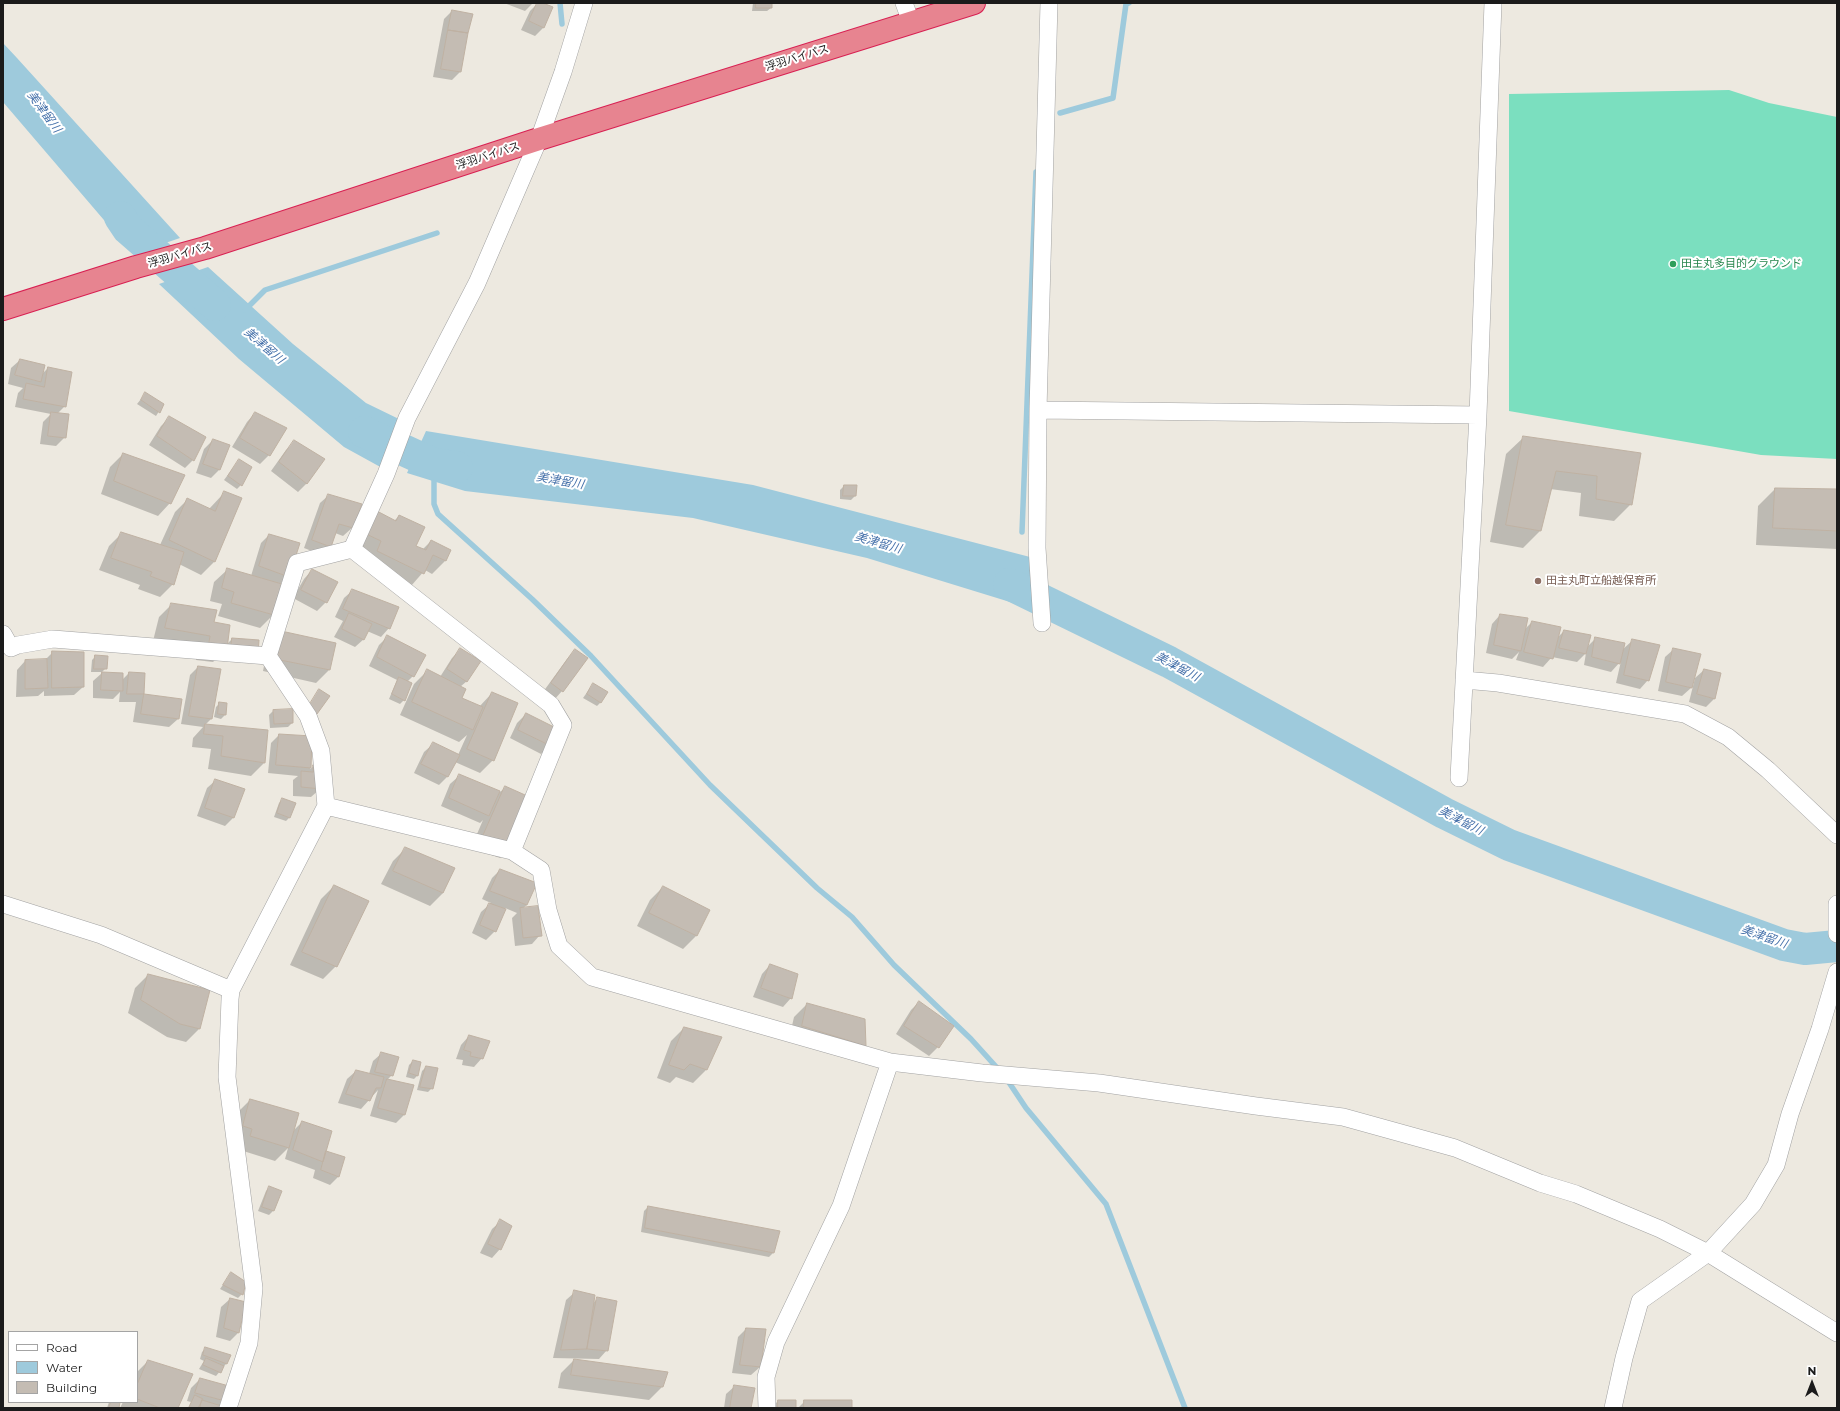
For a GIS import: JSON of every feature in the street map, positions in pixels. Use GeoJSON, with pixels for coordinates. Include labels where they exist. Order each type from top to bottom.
{"type":"FeatureCollection","features":[{"type":"Feature","properties":{"kind":"highway","name":"浮羽バイパス"},"geometry":{"type":"LineString","coordinates":[[3,309],[136,267],[205,248],[539,139],[907,12],[974,3]]}},
{"type":"Feature","properties":{"kind":"street"},"geometry":{"type":"LineString","coordinates":[[352,549],[386,474],[407,418],[477,283],[539,139],[564,72],[584,3]]}},
{"type":"Feature","properties":{"kind":"street"},"geometry":{"type":"LineString","coordinates":[[1042,623],[1037,548],[1038,410],[1049,3]]}},
{"type":"Feature","properties":{"kind":"street"},"geometry":{"type":"LineString","coordinates":[[1459,778],[1478,415],[1493,3]]}},
{"type":"Feature","properties":{"kind":"street"},"geometry":{"type":"LineString","coordinates":[[1038,410],[1478,415]]}},
{"type":"Feature","properties":{"kind":"street"},"geometry":{"type":"LineString","coordinates":[[268,656],[297,562],[352,549]]}},
{"type":"Feature","properties":{"kind":"street"},"geometry":{"type":"LineString","coordinates":[[352,549],[551,705],[563,725],[512,851]]}},
{"type":"Feature","properties":{"kind":"street"},"geometry":{"type":"LineString","coordinates":[[3,634],[11,648],[18,645],[53,639],[268,656]]}},
{"type":"Feature","properties":{"kind":"street"},"geometry":{"type":"LineString","coordinates":[[228,1408],[249,1343],[254,1288],[227,1076],[232,990],[326,806],[321,751],[308,716],[268,656]]}},
{"type":"Feature","properties":{"kind":"street"},"geometry":{"type":"LineString","coordinates":[[1464,680],[1498,683],[1685,714],[1728,737],[1768,770],[1837,835]]}},
{"type":"Feature","properties":{"kind":"street"},"geometry":{"type":"LineString","coordinates":[[326,806],[512,851],[541,870],[548,910],[559,946],[592,978],[890,1062],[982,1073],[1099,1083],[1256,1106],[1343,1116],[1455,1148],[1540,1183],[1576,1194],[1660,1229],[1708,1254],[1837,1333]]}},
{"type":"Feature","properties":{"kind":"street"},"geometry":{"type":"LineString","coordinates":[[3,904],[101,935],[232,990]]}},
{"type":"Feature","properties":{"kind":"street"},"geometry":{"type":"LineString","coordinates":[[1837,905],[1837,934]]}},
{"type":"Feature","properties":{"kind":"street"},"geometry":{"type":"LineString","coordinates":[[1613,1408],[1624,1358],[1640,1301],[1708,1254],[1753,1204],[1776,1165],[1790,1114],[1820,1029],[1837,972]]}},
{"type":"Feature","properties":{"kind":"street"},"geometry":{"type":"LineString","coordinates":[[767,1408],[766,1377],[776,1342],[841,1206],[890,1062]]}},
{"type":"Feature","properties":{"kind":"green space","name":"田主丸多目的グラウンド"},"geometry":{"type":"Polygon","coordinates":[[[1729,90],[1769,103],[1837,117],[1837,459],[1761,455],[1509,411],[1509,94],[1729,90]]]}},
{"type":"Feature","properties":{"kind":"water"},"geometry":{"type":"Polygon","coordinates":[[[3,43],[180,238],[133,254],[3,102],[3,43]]]}},
{"type":"Feature","properties":{"kind":"water"},"geometry":{"type":"Polygon","coordinates":[[[208,267],[293,344],[366,403],[403,421],[384,469],[344,447],[239,359],[159,284],[208,267]]]}},
{"type":"Feature","properties":{"kind":"water"},"geometry":{"type":"Polygon","coordinates":[[[426,431],[753,485],[1030,557],[1036,610],[867,558],[693,518],[465,491],[407,473],[426,431]]]}},
{"type":"Feature","properties":{"kind":"building"},"geometry":{"type":"Polygon","coordinates":[[[537,3],[543,3],[553,7],[544,28],[529,21],[537,3]]]}},
{"type":"Feature","properties":{"kind":"building"},"geometry":{"type":"Polygon","coordinates":[[[756,3],[772,3],[772,8],[756,8],[756,3]]]}},
{"type":"Feature","properties":{"kind":"building"},"geometry":{"type":"Polygon","coordinates":[[[452,10],[473,14],[468,33],[448,30],[452,10]]]}},
{"type":"Feature","properties":{"kind":"building"},"geometry":{"type":"Polygon","coordinates":[[[448,30],[468,33],[461,72],[441,69],[448,30]]]}},
{"type":"Feature","properties":{"kind":"building"},"geometry":{"type":"Polygon","coordinates":[[[20,359],[45,365],[41,382],[15,375],[20,359]]]}},
{"type":"Feature","properties":{"kind":"building"},"geometry":{"type":"Polygon","coordinates":[[[48,367],[72,372],[66,407],[23,399],[26,383],[44,387],[48,367]]]}},
{"type":"Feature","properties":{"kind":"building"},"geometry":{"type":"Polygon","coordinates":[[[145,392],[164,404],[160,413],[141,400],[145,392]]]}},
{"type":"Feature","properties":{"kind":"building"},"geometry":{"type":"Polygon","coordinates":[[[51,412],[69,414],[66,438],[48,436],[51,412]]]}},
{"type":"Feature","properties":{"kind":"building"},"geometry":{"type":"Polygon","coordinates":[[[255,412],[287,428],[270,456],[240,438],[255,412]]]}},
{"type":"Feature","properties":{"kind":"building"},"geometry":{"type":"Polygon","coordinates":[[[169,416],[206,437],[194,461],[157,436],[169,416]]]}},
{"type":"Feature","properties":{"kind":"building"},"geometry":{"type":"Polygon","coordinates":[[[1523,436],[1641,453],[1632,505],[1596,499],[1597,476],[1556,471],[1541,531],[1506,525],[1523,436]]]}},
{"type":"Feature","properties":{"kind":"building"},"geometry":{"type":"Polygon","coordinates":[[[213,439],[230,445],[220,470],[203,464],[213,439]]]}},
{"type":"Feature","properties":{"kind":"building"},"geometry":{"type":"Polygon","coordinates":[[[294,440],[325,459],[307,484],[279,462],[294,440]]]}},
{"type":"Feature","properties":{"kind":"building"},"geometry":{"type":"Polygon","coordinates":[[[123,453],[185,475],[171,504],[114,481],[123,453]]]}},
{"type":"Feature","properties":{"kind":"building"},"geometry":{"type":"Polygon","coordinates":[[[239,459],[252,467],[242,486],[228,476],[239,459]]]}},
{"type":"Feature","properties":{"kind":"building"},"geometry":{"type":"Polygon","coordinates":[[[844,485],[857,485],[856,496],[843,496],[844,485]]]}},
{"type":"Feature","properties":{"kind":"building"},"geometry":{"type":"Polygon","coordinates":[[[1775,488],[1837,489],[1837,531],[1773,528],[1775,488]]]}},
{"type":"Feature","properties":{"kind":"building"},"geometry":{"type":"Polygon","coordinates":[[[224,491],[242,498],[215,562],[169,540],[187,498],[215,511],[224,491]]]}},
{"type":"Feature","properties":{"kind":"building"},"geometry":{"type":"Polygon","coordinates":[[[328,494],[362,504],[353,528],[339,524],[331,547],[312,540],[328,494]]]}},
{"type":"Feature","properties":{"kind":"building"},"geometry":{"type":"Polygon","coordinates":[[[375,510],[396,521],[399,515],[425,527],[416,546],[426,550],[431,540],[451,550],[446,561],[433,555],[424,574],[377,551],[381,541],[364,533],[375,510]]]}},
{"type":"Feature","properties":{"kind":"building"},"geometry":{"type":"Polygon","coordinates":[[[121,532],[184,552],[174,585],[150,576],[152,572],[111,558],[121,532]]]}},
{"type":"Feature","properties":{"kind":"building"},"geometry":{"type":"Polygon","coordinates":[[[269,534],[300,543],[289,577],[259,566],[269,534]]]}},
{"type":"Feature","properties":{"kind":"building"},"geometry":{"type":"Polygon","coordinates":[[[227,568],[282,584],[274,615],[231,603],[234,592],[222,588],[227,568]]]}},
{"type":"Feature","properties":{"kind":"building"},"geometry":{"type":"Polygon","coordinates":[[[312,569],[338,582],[327,603],[301,590],[312,569]]]}},
{"type":"Feature","properties":{"kind":"building"},"geometry":{"type":"Polygon","coordinates":[[[352,589],[399,607],[390,629],[343,609],[352,589]]]}},
{"type":"Feature","properties":{"kind":"building"},"geometry":{"type":"Polygon","coordinates":[[[171,603],[217,610],[214,622],[230,625],[227,649],[208,648],[210,636],[165,628],[171,603]]]}},
{"type":"Feature","properties":{"kind":"building"},"geometry":{"type":"Polygon","coordinates":[[[349,613],[372,624],[364,640],[342,629],[349,613]]]}},
{"type":"Feature","properties":{"kind":"building"},"geometry":{"type":"Polygon","coordinates":[[[1500,614],[1528,618],[1521,651],[1494,645],[1500,614]]]}},
{"type":"Feature","properties":{"kind":"building"},"geometry":{"type":"Polygon","coordinates":[[[1532,621],[1561,627],[1553,659],[1524,652],[1532,621]]]}},
{"type":"Feature","properties":{"kind":"building"},"geometry":{"type":"Polygon","coordinates":[[[1564,630],[1591,635],[1586,654],[1559,648],[1564,630]]]}},
{"type":"Feature","properties":{"kind":"building"},"geometry":{"type":"Polygon","coordinates":[[[281,631],[336,643],[330,670],[275,659],[281,631]]]}},
{"type":"Feature","properties":{"kind":"building"},"geometry":{"type":"Polygon","coordinates":[[[387,635],[426,655],[414,677],[377,657],[387,635]]]}},
{"type":"Feature","properties":{"kind":"building"},"geometry":{"type":"Polygon","coordinates":[[[1595,637],[1625,643],[1620,664],[1592,657],[1595,637]]]}},
{"type":"Feature","properties":{"kind":"building"},"geometry":{"type":"Polygon","coordinates":[[[232,638],[259,640],[258,655],[231,651],[232,638]]]}},
{"type":"Feature","properties":{"kind":"building"},"geometry":{"type":"Polygon","coordinates":[[[1632,639],[1660,645],[1649,681],[1624,675],[1632,639]]]}},
{"type":"Feature","properties":{"kind":"building"},"geometry":{"type":"Polygon","coordinates":[[[460,648],[481,661],[467,682],[447,669],[460,648]]]}},
{"type":"Feature","properties":{"kind":"building"},"geometry":{"type":"Polygon","coordinates":[[[1673,648],[1701,654],[1692,688],[1666,682],[1673,648]]]}},
{"type":"Feature","properties":{"kind":"building"},"geometry":{"type":"Polygon","coordinates":[[[575,649],[588,658],[563,692],[551,683],[575,649]]]}},
{"type":"Feature","properties":{"kind":"building"},"geometry":{"type":"Polygon","coordinates":[[[52,651],[84,652],[84,687],[52,688],[52,651]]]}},
{"type":"Feature","properties":{"kind":"building"},"geometry":{"type":"Polygon","coordinates":[[[95,655],[108,656],[107,669],[94,669],[95,655]]]}},
{"type":"Feature","properties":{"kind":"building"},"geometry":{"type":"Polygon","coordinates":[[[47,659],[48,688],[25,689],[25,660],[47,659]]]}},
{"type":"Feature","properties":{"kind":"building"},"geometry":{"type":"Polygon","coordinates":[[[198,666],[221,669],[212,719],[189,716],[198,666]]]}},
{"type":"Feature","properties":{"kind":"building"},"geometry":{"type":"Polygon","coordinates":[[[427,669],[466,689],[462,698],[483,707],[473,730],[412,702],[427,669]]]}},
{"type":"Feature","properties":{"kind":"building"},"geometry":{"type":"Polygon","coordinates":[[[1704,669],[1721,673],[1715,699],[1697,694],[1704,669]]]}},
{"type":"Feature","properties":{"kind":"building"},"geometry":{"type":"Polygon","coordinates":[[[102,672],[123,673],[123,691],[101,690],[102,672]]]}},
{"type":"Feature","properties":{"kind":"building"},"geometry":{"type":"Polygon","coordinates":[[[129,672],[145,673],[144,694],[127,694],[129,672]]]}},
{"type":"Feature","properties":{"kind":"building"},"geometry":{"type":"Polygon","coordinates":[[[399,677],[412,683],[405,701],[392,694],[399,677]]]}},
{"type":"Feature","properties":{"kind":"building"},"geometry":{"type":"Polygon","coordinates":[[[593,683],[608,692],[601,703],[587,694],[593,683]]]}},
{"type":"Feature","properties":{"kind":"building"},"geometry":{"type":"Polygon","coordinates":[[[319,689],[330,696],[317,714],[308,707],[319,689]]]}},
{"type":"Feature","properties":{"kind":"building"},"geometry":{"type":"Polygon","coordinates":[[[492,692],[518,703],[494,761],[467,749],[492,692]]]}},
{"type":"Feature","properties":{"kind":"building"},"geometry":{"type":"Polygon","coordinates":[[[144,694],[182,699],[179,719],[141,714],[144,694]]]}},
{"type":"Feature","properties":{"kind":"building"},"geometry":{"type":"Polygon","coordinates":[[[219,702],[227,703],[226,715],[218,714],[219,702]]]}},
{"type":"Feature","properties":{"kind":"building"},"geometry":{"type":"Polygon","coordinates":[[[293,709],[293,723],[274,724],[273,710],[293,709]]]}},
{"type":"Feature","properties":{"kind":"building"},"geometry":{"type":"Polygon","coordinates":[[[526,713],[558,729],[551,746],[518,730],[526,713]]]}},
{"type":"Feature","properties":{"kind":"building"},"geometry":{"type":"Polygon","coordinates":[[[205,724],[268,730],[265,763],[221,756],[223,736],[204,734],[205,724]]]}},
{"type":"Feature","properties":{"kind":"building"},"geometry":{"type":"Polygon","coordinates":[[[279,734],[312,736],[311,768],[276,765],[279,734]]]}},
{"type":"Feature","properties":{"kind":"building"},"geometry":{"type":"Polygon","coordinates":[[[433,742],[460,755],[448,777],[421,764],[433,742]]]}},
{"type":"Feature","properties":{"kind":"building"},"geometry":{"type":"Polygon","coordinates":[[[313,765],[322,765],[321,789],[301,787],[301,771],[313,772],[313,765]]]}},
{"type":"Feature","properties":{"kind":"building"},"geometry":{"type":"Polygon","coordinates":[[[459,774],[500,791],[489,816],[449,798],[459,774]]]}},
{"type":"Feature","properties":{"kind":"building"},"geometry":{"type":"Polygon","coordinates":[[[215,779],[245,789],[234,818],[205,808],[215,779]]]}},
{"type":"Feature","properties":{"kind":"building"},"geometry":{"type":"Polygon","coordinates":[[[505,786],[534,799],[514,846],[483,836],[505,786]]]}},
{"type":"Feature","properties":{"kind":"building"},"geometry":{"type":"Polygon","coordinates":[[[282,798],[296,803],[290,818],[277,813],[282,798]]]}},
{"type":"Feature","properties":{"kind":"building"},"geometry":{"type":"Polygon","coordinates":[[[405,847],[455,868],[443,893],[393,871],[405,847]]]}},
{"type":"Feature","properties":{"kind":"building"},"geometry":{"type":"Polygon","coordinates":[[[500,869],[537,883],[527,905],[490,891],[500,869]]]}},
{"type":"Feature","properties":{"kind":"building"},"geometry":{"type":"Polygon","coordinates":[[[334,885],[369,901],[337,967],[302,952],[334,885]]]}},
{"type":"Feature","properties":{"kind":"building"},"geometry":{"type":"Polygon","coordinates":[[[663,886],[710,910],[697,936],[649,913],[663,886]]]}},
{"type":"Feature","properties":{"kind":"building"},"geometry":{"type":"Polygon","coordinates":[[[489,903],[506,909],[496,932],[480,925],[489,903]]]}},
{"type":"Feature","properties":{"kind":"building"},"geometry":{"type":"Polygon","coordinates":[[[538,906],[542,936],[523,938],[520,908],[538,906]]]}},
{"type":"Feature","properties":{"kind":"building"},"geometry":{"type":"Polygon","coordinates":[[[770,964],[798,974],[792,999],[761,988],[770,964]]]}},
{"type":"Feature","properties":{"kind":"building"},"geometry":{"type":"Polygon","coordinates":[[[148,974],[210,990],[200,1029],[180,1024],[141,1000],[148,974]]]}},
{"type":"Feature","properties":{"kind":"building"},"geometry":{"type":"Polygon","coordinates":[[[919,1001],[954,1026],[939,1048],[904,1026],[919,1001]]]}},
{"type":"Feature","properties":{"kind":"building"},"geometry":{"type":"Polygon","coordinates":[[[807,1003],[865,1019],[866,1046],[802,1026],[807,1003]]]}},
{"type":"Feature","properties":{"kind":"building"},"geometry":{"type":"Polygon","coordinates":[[[684,1027],[722,1037],[707,1070],[690,1064],[684,1070],[669,1065],[684,1027]]]}},
{"type":"Feature","properties":{"kind":"building"},"geometry":{"type":"Polygon","coordinates":[[[469,1035],[490,1041],[483,1059],[470,1056],[471,1052],[464,1050],[469,1035]]]}},
{"type":"Feature","properties":{"kind":"building"},"geometry":{"type":"Polygon","coordinates":[[[381,1052],[399,1057],[393,1076],[375,1072],[381,1052]]]}},
{"type":"Feature","properties":{"kind":"building"},"geometry":{"type":"Polygon","coordinates":[[[413,1060],[421,1062],[418,1076],[409,1073],[413,1060]]]}},
{"type":"Feature","properties":{"kind":"building"},"geometry":{"type":"Polygon","coordinates":[[[426,1066],[438,1068],[433,1089],[420,1087],[426,1066]]]}},
{"type":"Feature","properties":{"kind":"building"},"geometry":{"type":"Polygon","coordinates":[[[356,1070],[384,1077],[381,1088],[376,1088],[370,1101],[346,1094],[356,1070]]]}},
{"type":"Feature","properties":{"kind":"building"},"geometry":{"type":"Polygon","coordinates":[[[387,1079],[414,1085],[405,1115],[378,1108],[387,1079]]]}},
{"type":"Feature","properties":{"kind":"building"},"geometry":{"type":"Polygon","coordinates":[[[250,1099],[299,1113],[289,1148],[250,1136],[252,1129],[243,1126],[250,1099]]]}},
{"type":"Feature","properties":{"kind":"building"},"geometry":{"type":"Polygon","coordinates":[[[302,1121],[332,1131],[323,1162],[293,1150],[302,1121]]]}},
{"type":"Feature","properties":{"kind":"building"},"geometry":{"type":"Polygon","coordinates":[[[326,1151],[345,1157],[339,1177],[321,1170],[326,1151]]]}},
{"type":"Feature","properties":{"kind":"building"},"geometry":{"type":"Polygon","coordinates":[[[269,1186],[282,1191],[274,1211],[262,1207],[269,1186]]]}},
{"type":"Feature","properties":{"kind":"building"},"geometry":{"type":"Polygon","coordinates":[[[648,1206],[780,1231],[774,1253],[645,1228],[648,1206]]]}},
{"type":"Feature","properties":{"kind":"building"},"geometry":{"type":"Polygon","coordinates":[[[500,1219],[512,1226],[501,1250],[488,1244],[500,1219]]]}},
{"type":"Feature","properties":{"kind":"building"},"geometry":{"type":"Polygon","coordinates":[[[231,1272],[246,1282],[243,1295],[223,1285],[231,1272]]]}},
{"type":"Feature","properties":{"kind":"building"},"geometry":{"type":"Polygon","coordinates":[[[574,1290],[595,1295],[587,1349],[561,1350],[574,1290]]]}},
{"type":"Feature","properties":{"kind":"building"},"geometry":{"type":"Polygon","coordinates":[[[597,1297],[617,1301],[608,1351],[587,1349],[597,1297]]]}},
{"type":"Feature","properties":{"kind":"building"},"geometry":{"type":"Polygon","coordinates":[[[230,1298],[246,1302],[239,1333],[224,1328],[230,1298]]]}},
{"type":"Feature","properties":{"kind":"building"},"geometry":{"type":"Polygon","coordinates":[[[746,1328],[766,1329],[761,1367],[740,1365],[746,1328]]]}},
{"type":"Feature","properties":{"kind":"building"},"geometry":{"type":"Polygon","coordinates":[[[205,1347],[231,1355],[227,1364],[203,1355],[205,1347]]]}},
{"type":"Feature","properties":{"kind":"building"},"geometry":{"type":"Polygon","coordinates":[[[206,1358],[224,1366],[221,1373],[203,1365],[206,1358]]]}},
{"type":"Feature","properties":{"kind":"building"},"geometry":{"type":"Polygon","coordinates":[[[574,1359],[668,1372],[663,1387],[571,1375],[574,1359]]]}},
{"type":"Feature","properties":{"kind":"building"},"geometry":{"type":"Polygon","coordinates":[[[148,1360],[193,1374],[178,1408],[160,1408],[138,1399],[138,1383],[148,1360]]]}},
{"type":"Feature","properties":{"kind":"building"},"geometry":{"type":"Polygon","coordinates":[[[200,1378],[229,1386],[225,1401],[195,1393],[200,1378]]]}},
{"type":"Feature","properties":{"kind":"building"},"geometry":{"type":"Polygon","coordinates":[[[734,1385],[755,1388],[751,1408],[730,1408],[734,1385]]]}},
{"type":"Feature","properties":{"kind":"building"},"geometry":{"type":"Polygon","coordinates":[[[195,1395],[203,1399],[198,1408],[189,1408],[195,1395]]]}},
{"type":"Feature","properties":{"kind":"building"},"geometry":{"type":"Polygon","coordinates":[[[202,1400],[225,1407],[200,1408],[202,1400]]]}},
{"type":"Feature","properties":{"kind":"building"},"geometry":{"type":"Polygon","coordinates":[[[778,1400],[796,1400],[796,1408],[778,1408],[778,1400]]]}},
{"type":"Feature","properties":{"kind":"building"},"geometry":{"type":"Polygon","coordinates":[[[804,1400],[852,1400],[852,1408],[804,1408],[804,1400]]]}},
{"type":"Feature","properties":{"kind":"building"},"geometry":{"type":"Polygon","coordinates":[[[111,1403],[120,1403],[119,1408],[109,1408],[111,1403]]]}},
{"type":"Feature","properties":{"kind":"waterway"},"geometry":{"type":"LineString","coordinates":[[560,3],[562,24]]}},
{"type":"Feature","properties":{"kind":"waterway"},"geometry":{"type":"LineString","coordinates":[[1060,113],[1113,98],[1126,4],[1129,3]]}},
{"type":"Feature","properties":{"kind":"waterway"},"geometry":{"type":"LineString","coordinates":[[1022,532],[1036,172]]}},
{"type":"Feature","properties":{"kind":"waterway","name":"美津留川"},"geometry":{"type":"LineString","coordinates":[[120,217],[128,229],[215,305]]}},
{"type":"Feature","properties":{"kind":"waterway"},"geometry":{"type":"LineString","coordinates":[[245,310],[265,290],[437,233]]}},
{"type":"Feature","properties":{"kind":"waterway","name":"美津留川"},"geometry":{"type":"LineString","coordinates":[[364,432],[434,464],[457,467]]}},
{"type":"Feature","properties":{"kind":"waterway"},"geometry":{"type":"LineString","coordinates":[[434,476],[434,504],[438,514],[532,599],[591,656],[710,785],[817,888],[852,917],[894,965],[971,1039],[999,1070]]}},
{"type":"Feature","properties":{"kind":"waterway","name":"美津留川"},"geometry":{"type":"LineString","coordinates":[[1009,584],[1169,662],[1444,813],[1509,845],[1784,945],[1805,949],[1837,946]]}},
{"type":"Feature","properties":{"kind":"waterway"},"geometry":{"type":"LineString","coordinates":[[1006,1078],[1026,1108],[1106,1204],[1185,1408]]}},
{"type":"Feature","properties":{"kind":"place","name":"田主丸多目的グラウンド"},"geometry":{"type":"Point","coordinates":[1673,264]}},
{"type":"Feature","properties":{"kind":"place","name":"田主丸町立船越保育所"},"geometry":{"type":"Point","coordinates":[1538,581]}}]}
